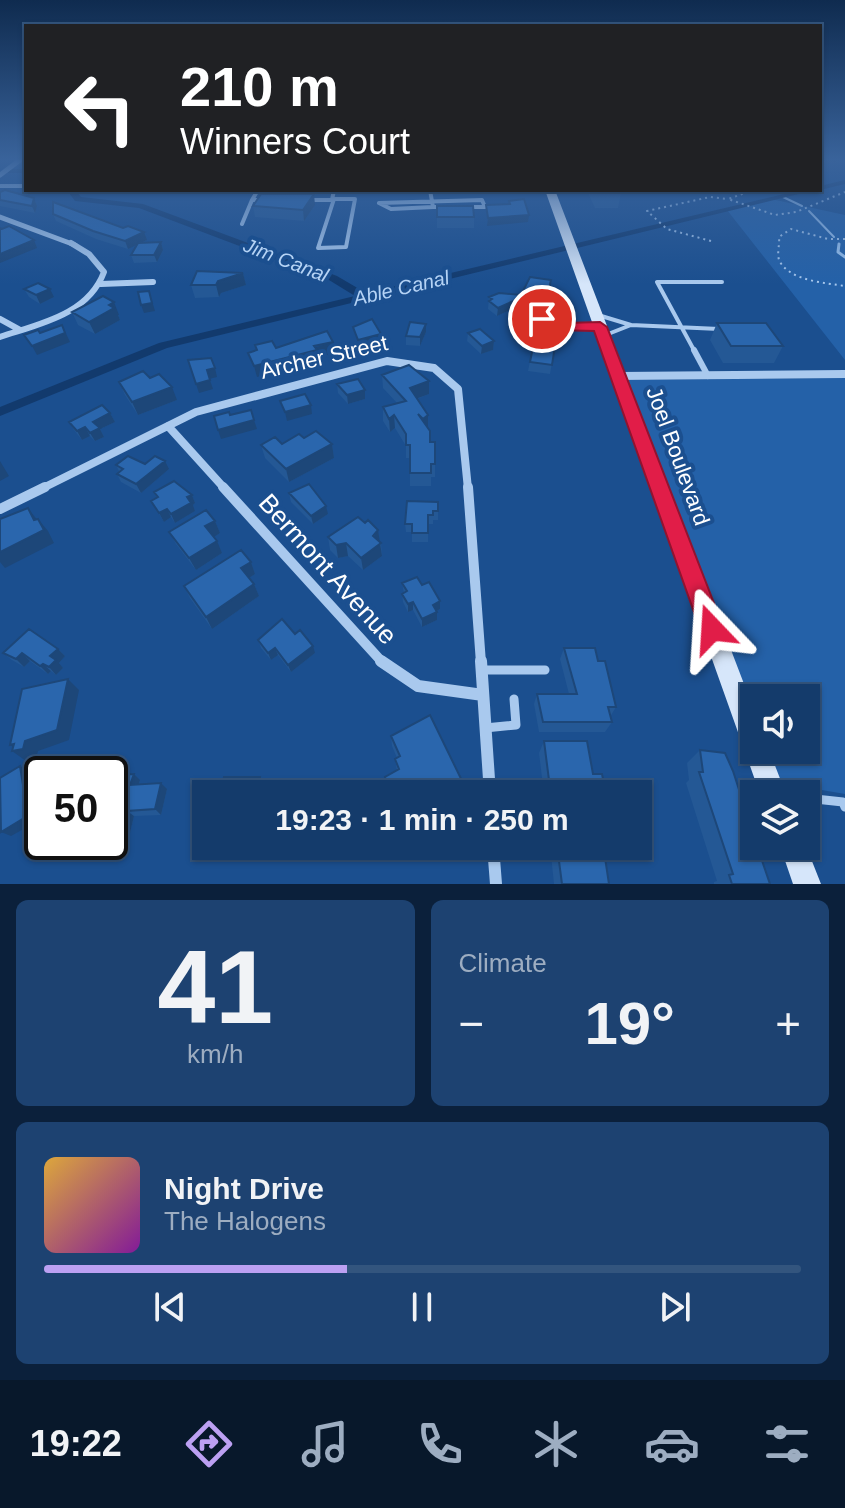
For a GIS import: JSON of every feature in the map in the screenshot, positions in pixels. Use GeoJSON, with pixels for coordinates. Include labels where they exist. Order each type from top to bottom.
{"type":"FeatureCollection","features":[{"type":"Feature","properties":{"kind":"main road","name":"Joel Boulevard"},"geometry":{"type":"LineString","coordinates":[[554,201],[740,704]]}},
{"type":"Feature","properties":{"kind":"main road"},"geometry":{"type":"LineString","coordinates":[[798,860],[807,884]]}},
{"type":"Feature","properties":{"kind":"street"},"geometry":{"type":"LineString","coordinates":[[0,217],[24,223],[95,255],[103,265],[101,284]]}},
{"type":"Feature","properties":{"kind":"street"},"geometry":{"type":"LineString","coordinates":[[0,337],[71,309],[101,284],[153,282]]}},
{"type":"Feature","properties":{"kind":"street"},"geometry":{"type":"LineString","coordinates":[[0,319],[20,330]]}},
{"type":"Feature","properties":{"kind":"street"},"geometry":{"type":"LineString","coordinates":[[561,327],[600,326]]}},
{"type":"Feature","properties":{"kind":"street","name":"Archer Street"},"geometry":{"type":"LineString","coordinates":[[0,509],[212,407],[387,361],[417,362],[447,375],[455,383],[462,401],[489,780]]}},
{"type":"Feature","properties":{"kind":"street"},"geometry":{"type":"LineString","coordinates":[[618,376],[845,374]]}},
{"type":"Feature","properties":{"kind":"street","name":"Bermont Avenue"},"geometry":{"type":"LineString","coordinates":[[168,426],[385,665],[418,686],[483,695]]}},
{"type":"Feature","properties":{"kind":"street"},"geometry":{"type":"LineString","coordinates":[[494,860],[496,884]]}},
{"type":"Feature","properties":{"kind":"lane"},"geometry":{"type":"LineString","coordinates":[[242,224],[251,201]]}},
{"type":"Feature","properties":{"kind":"lane"},"geometry":{"type":"LineString","coordinates":[[332,201],[318,248],[346,247],[355,201]]}},
{"type":"Feature","properties":{"kind":"lane"},"geometry":{"type":"LineString","coordinates":[[385,201],[379,206],[391,209],[485,207],[483,201]]}},
{"type":"Feature","properties":{"kind":"lane"},"geometry":{"type":"LineString","coordinates":[[431,201],[433,207]]}},
{"type":"Feature","properties":{"kind":"lane"},"geometry":{"type":"LineString","coordinates":[[708,376],[657,282],[722,282]]}},
{"type":"Feature","properties":{"kind":"lane"},"geometry":{"type":"LineString","coordinates":[[600,326],[631,325]]}},
{"type":"Feature","properties":{"kind":"lane"},"geometry":{"type":"LineString","coordinates":[[600,326],[725,329]]}},
{"type":"Feature","properties":{"kind":"lane"},"geometry":{"type":"LineString","coordinates":[[481,670],[545,670]]}},
{"type":"Feature","properties":{"kind":"lane"},"geometry":{"type":"LineString","coordinates":[[485,728],[516,725],[514,699]]}},
{"type":"Feature","properties":{"kind":"lane"},"geometry":{"type":"LineString","coordinates":[[820,800],[843,802],[845,807]]}},
{"type":"Feature","properties":{"kind":"path"},"geometry":{"type":"LineString","coordinates":[[691,201],[647,211],[652,219],[675,232],[711,241]]}},
{"type":"Feature","properties":{"kind":"path"},"geometry":{"type":"LineString","coordinates":[[736,201],[757,212],[777,215],[825,201]]}},
{"type":"Feature","properties":{"kind":"path"},"geometry":{"type":"LineString","coordinates":[[845,239],[828,239],[791,229],[779,237],[778,253],[785,266],[794,273],[845,286]]}},
{"type":"Feature","properties":{"kind":"shaded area"},"geometry":{"type":"Polygon","coordinates":[[[762,201],[781,201],[845,215],[845,360],[727,210],[762,201]]]}},
{"type":"Feature","properties":{"kind":"shaded area"},"geometry":{"type":"Polygon","coordinates":[[[845,378],[845,794],[820,790],[820,780],[780,780],[774,764],[820,764],[820,684],[743,684],[626,380],[845,378]]]}},
{"type":"Feature","properties":{"kind":"building"},"geometry":{"type":"Polygon","coordinates":[[[7,201],[33,201],[32,206],[7,201]]]}},
{"type":"Feature","properties":{"kind":"building"},"geometry":{"type":"Polygon","coordinates":[[[256,201],[309,201],[303,210],[253,206],[256,201]]]}},
{"type":"Feature","properties":{"kind":"building"},"geometry":{"type":"Polygon","coordinates":[[[509,201],[525,201],[529,215],[488,218],[486,205],[510,204],[509,201]]]}},
{"type":"Feature","properties":{"kind":"building"},"geometry":{"type":"Polygon","coordinates":[[[53,202],[123,228],[128,226],[144,232],[125,241],[93,231],[53,214],[53,202]]]}},
{"type":"Feature","properties":{"kind":"building"},"geometry":{"type":"Polygon","coordinates":[[[437,206],[473,206],[474,217],[437,217],[437,206]]]}},
{"type":"Feature","properties":{"kind":"building"},"geometry":{"type":"Polygon","coordinates":[[[9,226],[34,240],[0,254],[0,228],[9,226]]]}},
{"type":"Feature","properties":{"kind":"building"},"geometry":{"type":"Polygon","coordinates":[[[161,242],[154,255],[131,255],[138,243],[161,242]]]}},
{"type":"Feature","properties":{"kind":"building"},"geometry":{"type":"Polygon","coordinates":[[[197,271],[243,273],[218,281],[216,285],[191,285],[197,271]]]}},
{"type":"Feature","properties":{"kind":"building"},"geometry":{"type":"Polygon","coordinates":[[[530,277],[551,280],[548,293],[533,292],[498,308],[489,301],[492,299],[489,297],[499,293],[521,295],[530,277]]]}},
{"type":"Feature","properties":{"kind":"building"},"geometry":{"type":"Polygon","coordinates":[[[38,283],[50,289],[36,295],[24,289],[38,283]]]}},
{"type":"Feature","properties":{"kind":"building"},"geometry":{"type":"Polygon","coordinates":[[[149,291],[152,303],[141,305],[138,292],[149,291]]]}},
{"type":"Feature","properties":{"kind":"building"},"geometry":{"type":"Polygon","coordinates":[[[103,296],[114,302],[109,305],[114,308],[89,322],[72,312],[103,296]]]}},
{"type":"Feature","properties":{"kind":"building"},"geometry":{"type":"Polygon","coordinates":[[[372,319],[381,334],[358,340],[353,327],[372,319]]]}},
{"type":"Feature","properties":{"kind":"building"},"geometry":{"type":"Polygon","coordinates":[[[410,322],[426,324],[420,337],[406,336],[410,322]]]}},
{"type":"Feature","properties":{"kind":"building"},"geometry":{"type":"Polygon","coordinates":[[[717,323],[766,323],[783,346],[731,346],[717,323]]]}},
{"type":"Feature","properties":{"kind":"building"},"geometry":{"type":"Polygon","coordinates":[[[62,325],[65,333],[32,346],[24,335],[38,330],[40,333],[62,325]]]}},
{"type":"Feature","properties":{"kind":"building"},"geometry":{"type":"Polygon","coordinates":[[[480,329],[494,341],[482,346],[468,333],[480,329]]]}},
{"type":"Feature","properties":{"kind":"building"},"geometry":{"type":"Polygon","coordinates":[[[327,331],[333,342],[314,346],[317,350],[254,366],[248,353],[257,350],[255,345],[272,341],[276,348],[327,331]]]}},
{"type":"Feature","properties":{"kind":"building"},"geometry":{"type":"Polygon","coordinates":[[[555,346],[552,365],[530,362],[533,347],[555,346]]]}},
{"type":"Feature","properties":{"kind":"building"},"geometry":{"type":"Polygon","coordinates":[[[211,358],[215,368],[207,370],[210,380],[196,384],[188,360],[211,358]]]}},
{"type":"Feature","properties":{"kind":"building"},"geometry":{"type":"Polygon","coordinates":[[[409,365],[429,381],[410,388],[428,415],[423,419],[418,414],[430,431],[430,442],[435,442],[435,464],[431,464],[431,473],[410,473],[410,445],[406,445],[406,434],[394,415],[389,419],[383,407],[406,401],[382,375],[409,365]]]}},
{"type":"Feature","properties":{"kind":"building"},"geometry":{"type":"Polygon","coordinates":[[[143,371],[150,378],[159,374],[172,387],[132,402],[119,382],[143,371]]]}},
{"type":"Feature","properties":{"kind":"building"},"geometry":{"type":"Polygon","coordinates":[[[358,379],[365,390],[347,395],[337,384],[358,379]]]}},
{"type":"Feature","properties":{"kind":"building"},"geometry":{"type":"Polygon","coordinates":[[[305,394],[311,405],[285,412],[280,401],[305,394]]]}},
{"type":"Feature","properties":{"kind":"building"},"geometry":{"type":"Polygon","coordinates":[[[102,405],[110,413],[93,422],[100,428],[90,433],[85,427],[77,431],[69,422],[102,405]]]}},
{"type":"Feature","properties":{"kind":"building"},"geometry":{"type":"Polygon","coordinates":[[[251,410],[254,420],[218,430],[214,416],[251,410]]]}},
{"type":"Feature","properties":{"kind":"building"},"geometry":{"type":"Polygon","coordinates":[[[316,431],[332,444],[286,469],[261,445],[275,437],[282,444],[299,434],[304,438],[316,431]]]}},
{"type":"Feature","properties":{"kind":"building"},"geometry":{"type":"Polygon","coordinates":[[[128,456],[145,464],[155,456],[165,461],[136,484],[117,474],[123,469],[116,465],[128,456]]]}},
{"type":"Feature","properties":{"kind":"building"},"geometry":{"type":"Polygon","coordinates":[[[174,481],[192,495],[187,497],[191,503],[171,514],[167,509],[159,513],[151,501],[158,497],[154,492],[174,481]]]}},
{"type":"Feature","properties":{"kind":"building"},"geometry":{"type":"Polygon","coordinates":[[[309,484],[326,506],[311,516],[289,493],[309,484]]]}},
{"type":"Feature","properties":{"kind":"building"},"geometry":{"type":"Polygon","coordinates":[[[407,501],[438,502],[438,511],[428,515],[428,533],[412,533],[412,524],[405,524],[407,501]]]}},
{"type":"Feature","properties":{"kind":"building"},"geometry":{"type":"Polygon","coordinates":[[[28,508],[44,530],[0,552],[0,519],[28,508]]]}},
{"type":"Feature","properties":{"kind":"building"},"geometry":{"type":"Polygon","coordinates":[[[206,510],[215,521],[205,526],[217,541],[189,558],[169,532],[206,510]]]}},
{"type":"Feature","properties":{"kind":"building"},"geometry":{"type":"Polygon","coordinates":[[[358,517],[365,523],[368,520],[378,530],[373,536],[381,543],[361,558],[346,543],[336,545],[328,537],[358,517]]]}},
{"type":"Feature","properties":{"kind":"building"},"geometry":{"type":"Polygon","coordinates":[[[241,550],[251,562],[241,568],[254,584],[206,617],[184,586],[241,550]]]}},
{"type":"Feature","properties":{"kind":"building"},"geometry":{"type":"Polygon","coordinates":[[[417,577],[422,585],[429,582],[440,601],[433,605],[437,612],[422,619],[413,602],[408,604],[402,594],[407,591],[402,583],[417,577]]]}},
{"type":"Feature","properties":{"kind":"building"},"geometry":{"type":"Polygon","coordinates":[[[282,619],[295,634],[300,630],[313,646],[288,665],[275,648],[268,653],[258,640],[282,619]]]}},
{"type":"Feature","properties":{"kind":"building"},"geometry":{"type":"Polygon","coordinates":[[[29,629],[58,649],[50,656],[56,660],[49,667],[40,666],[22,653],[16,659],[3,653],[29,629]]]}},
{"type":"Feature","properties":{"kind":"building"},"geometry":{"type":"Polygon","coordinates":[[[564,648],[595,648],[598,661],[605,661],[616,707],[608,707],[612,722],[543,722],[537,694],[577,694],[564,648]]]}},
{"type":"Feature","properties":{"kind":"building"},"geometry":{"type":"Polygon","coordinates":[[[68,679],[57,730],[25,741],[23,749],[12,751],[14,744],[10,745],[22,689],[68,679]]]}},
{"type":"Feature","properties":{"kind":"building"},"geometry":{"type":"Polygon","coordinates":[[[430,715],[462,780],[386,780],[385,777],[399,769],[395,759],[400,756],[391,736],[430,715]]]}},
{"type":"Feature","properties":{"kind":"building"},"geometry":{"type":"Polygon","coordinates":[[[544,741],[587,741],[593,774],[602,774],[603,780],[549,780],[544,741]]]}},
{"type":"Feature","properties":{"kind":"building"},"geometry":{"type":"Polygon","coordinates":[[[700,750],[725,753],[740,793],[740,860],[762,860],[770,884],[732,884],[729,875],[733,874],[699,772],[703,772],[700,750]]]}},
{"type":"Feature","properties":{"kind":"building"},"geometry":{"type":"Polygon","coordinates":[[[20,766],[24,784],[24,818],[1,832],[0,778],[20,766]]]}},
{"type":"Feature","properties":{"kind":"building"},"geometry":{"type":"Polygon","coordinates":[[[128,774],[134,774],[130,785],[161,783],[155,809],[128,811],[128,774]]]}},
{"type":"Feature","properties":{"kind":"building"},"geometry":{"type":"Polygon","coordinates":[[[224,777],[260,777],[259,780],[223,780],[224,777]]]}},
{"type":"Feature","properties":{"kind":"building"},"geometry":{"type":"Polygon","coordinates":[[[559,860],[605,860],[609,884],[562,884],[559,860]]]}},
{"type":"Feature","properties":{"kind":"waterway","name":"Jim Canal"},"geometry":{"type":"LineString","coordinates":[[98,201],[140,206],[333,278],[363,296]]}},
{"type":"Feature","properties":{"kind":"waterway","name":"Able Canal"},"geometry":{"type":"LineString","coordinates":[[0,412],[163,345],[764,201]]}},
{"type":"Feature","properties":{"kind":"waterway"},"geometry":{"type":"LineString","coordinates":[[792,201],[802,206]]}},
{"type":"Feature","properties":{"kind":"waterway"},"geometry":{"type":"LineString","coordinates":[[809,211],[834,237]]}},
{"type":"Feature","properties":{"kind":"waterway"},"geometry":{"type":"LineString","coordinates":[[839,244],[838,252],[845,257]]}},
{"type":"Feature","properties":{"kind":"route"},"geometry":{"type":"LineString","coordinates":[[542,319],[556,322],[561,327],[600,327],[712,629]]}}]}
